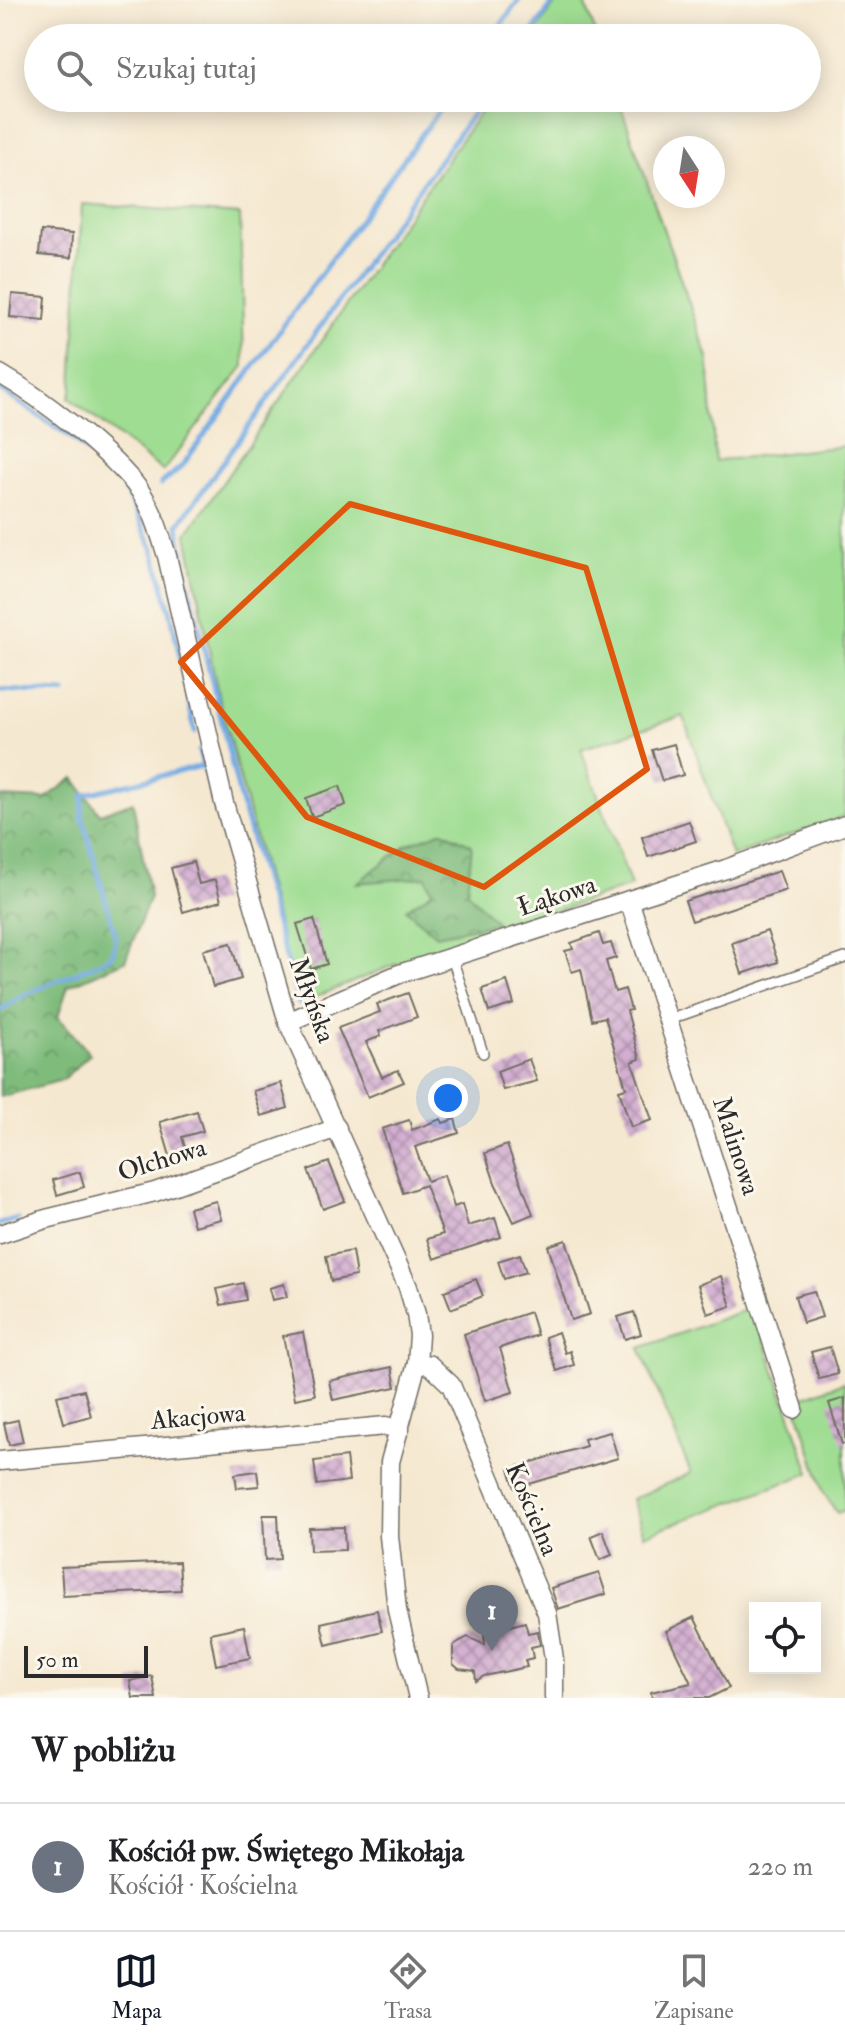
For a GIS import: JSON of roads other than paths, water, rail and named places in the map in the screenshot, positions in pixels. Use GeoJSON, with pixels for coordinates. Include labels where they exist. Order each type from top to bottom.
{"type":"FeatureCollection","features":[{"type":"Feature","properties":{"kind":"street","name":"Młyńska"},"geometry":{"type":"LineString","coordinates":[[0,374],[81,432],[135,484],[154,517],[167,556],[224,803],[288,1022],[408,1287],[419,1335],[417,1363],[390,1462],[389,1536],[397,1610],[418,1698]]}},
{"type":"Feature","properties":{"kind":"street","name":"Łąkowa"},"geometry":{"type":"LineString","coordinates":[[288,1022],[399,974],[726,869],[845,825]]}},
{"type":"Feature","properties":{"kind":"street","name":"Malinowa"},"geometry":{"type":"LineString","coordinates":[[629,900],[794,1409]]}},
{"type":"Feature","properties":{"kind":"street","name":"Olchowa"},"geometry":{"type":"LineString","coordinates":[[0,1234],[46,1219],[155,1192],[337,1128]]}},
{"type":"Feature","properties":{"kind":"street","name":"Kościelna"},"geometry":{"type":"LineString","coordinates":[[417,1363],[430,1365],[451,1385],[539,1589],[551,1635],[554,1698]]}},
{"type":"Feature","properties":{"kind":"street","name":"Akacjowa"},"geometry":{"type":"LineString","coordinates":[[0,1461],[386,1426],[400,1429]]}},
{"type":"Feature","properties":{"kind":"lane"},"geometry":{"type":"LineString","coordinates":[[452,958],[483,1053]]}},
{"type":"Feature","properties":{"kind":"lane"},"geometry":{"type":"LineString","coordinates":[[668,1020],[845,958]]}},
{"type":"Feature","properties":{"kind":"waterway"},"geometry":{"type":"LineString","coordinates":[[501,24],[519,0]]}},
{"type":"Feature","properties":{"kind":"waterway"},"geometry":{"type":"LineString","coordinates":[[538,24],[555,0]]}},
{"type":"Feature","properties":{"kind":"waterway"},"geometry":{"type":"LineString","coordinates":[[161,484],[182,466],[438,112]]}},
{"type":"Feature","properties":{"kind":"waterway"},"geometry":{"type":"LineString","coordinates":[[299,1004],[240,798],[185,570],[178,525],[474,112]]}},
{"type":"Feature","properties":{"kind":"waterway"},"geometry":{"type":"LineString","coordinates":[[0,390],[72,438],[122,483],[153,549],[171,614],[195,732]]}},
{"type":"Feature","properties":{"kind":"waterway"},"geometry":{"type":"LineString","coordinates":[[0,690],[65,693]]}},
{"type":"Feature","properties":{"kind":"waterway"},"geometry":{"type":"LineString","coordinates":[[199,751],[276,1018]]}},
{"type":"Feature","properties":{"kind":"waterway"},"geometry":{"type":"LineString","coordinates":[[0,1010],[26,994],[112,955],[116,938],[82,816],[83,795],[202,766]]}},
{"type":"Feature","properties":{"kind":"waterway"},"geometry":{"type":"LineString","coordinates":[[0,1224],[18,1219]]}},
{"type":"Feature","properties":{"kind":"place","name":"Kościół pw. Świętego Mikołaja"},"geometry":{"type":"Point","coordinates":[492,1651]}}]}
